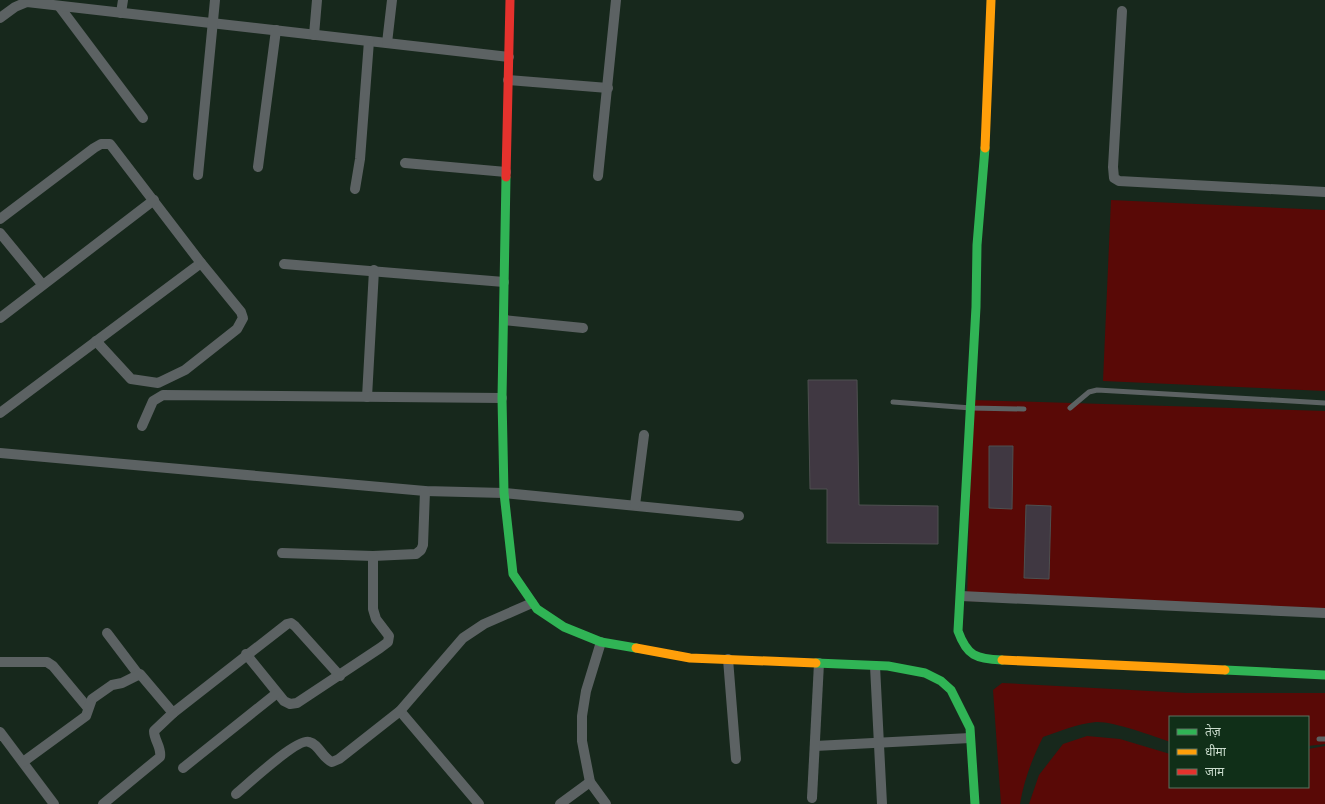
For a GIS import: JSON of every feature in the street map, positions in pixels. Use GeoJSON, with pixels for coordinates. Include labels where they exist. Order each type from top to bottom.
{"type":"FeatureCollection","features":[{"type":"Feature","properties":{"kind":"street"},"geometry":{"type":"LineString","coordinates":[[121,13],[123,0]]}},
{"type":"Feature","properties":{"kind":"street"},"geometry":{"type":"LineString","coordinates":[[198,175],[215,0]]}},
{"type":"Feature","properties":{"kind":"street"},"geometry":{"type":"LineString","coordinates":[[314,35],[318,0]]}},
{"type":"Feature","properties":{"kind":"street"},"geometry":{"type":"LineString","coordinates":[[387,43],[392,0]]}},
{"type":"Feature","properties":{"kind":"street"},"geometry":{"type":"LineString","coordinates":[[510,0],[502,398],[504,493],[513,574],[532,603],[538,609],[564,627],[601,642],[690,658],[875,666],[924,673],[941,681],[951,690],[960,705],[970,728],[975,804]]}},
{"type":"Feature","properties":{"kind":"street"},"geometry":{"type":"LineString","coordinates":[[598,176],[616,0]]}},
{"type":"Feature","properties":{"kind":"street"},"geometry":{"type":"LineString","coordinates":[[991,0],[987,124],[977,245],[971,408],[958,631],[964,648],[971,654],[985,659],[1325,675]]}},
{"type":"Feature","properties":{"kind":"street"},"geometry":{"type":"LineString","coordinates":[[0,18],[15,7],[27,1],[59,6],[508,57]]}},
{"type":"Feature","properties":{"kind":"street"},"geometry":{"type":"LineString","coordinates":[[59,6],[144,118]]}},
{"type":"Feature","properties":{"kind":"street"},"geometry":{"type":"LineString","coordinates":[[1122,10],[1112,167],[1114,178],[1119,181],[1325,192]]}},
{"type":"Feature","properties":{"kind":"street"},"geometry":{"type":"LineString","coordinates":[[258,166],[276,30]]}},
{"type":"Feature","properties":{"kind":"street"},"geometry":{"type":"LineString","coordinates":[[355,189],[360,159],[369,41]]}},
{"type":"Feature","properties":{"kind":"street"},"geometry":{"type":"LineString","coordinates":[[508,80],[608,88]]}},
{"type":"Feature","properties":{"kind":"street"},"geometry":{"type":"LineString","coordinates":[[0,219],[102,144],[110,144],[201,263],[241,312],[243,318],[237,329],[185,370],[158,383],[144,382],[131,378],[96,341]]}},
{"type":"Feature","properties":{"kind":"street"},"geometry":{"type":"LineString","coordinates":[[405,163],[506,172]]}},
{"type":"Feature","properties":{"kind":"street"},"geometry":{"type":"LineString","coordinates":[[0,318],[42,284],[154,200]]}},
{"type":"Feature","properties":{"kind":"street"},"geometry":{"type":"LineString","coordinates":[[0,233],[42,284]]}},
{"type":"Feature","properties":{"kind":"street"},"geometry":{"type":"LineString","coordinates":[[0,412],[201,263]]}},
{"type":"Feature","properties":{"kind":"street"},"geometry":{"type":"LineString","coordinates":[[284,264],[374,270],[504,282]]}},
{"type":"Feature","properties":{"kind":"street"},"geometry":{"type":"LineString","coordinates":[[367,397],[374,270]]}},
{"type":"Feature","properties":{"kind":"street"},"geometry":{"type":"LineString","coordinates":[[504,320],[583,328]]}},
{"type":"Feature","properties":{"kind":"street"},"geometry":{"type":"LineString","coordinates":[[142,426],[153,401],[163,395],[502,398]]}},
{"type":"Feature","properties":{"kind":"street"},"geometry":{"type":"LineString","coordinates":[[635,505],[644,435]]}},
{"type":"Feature","properties":{"kind":"street"},"geometry":{"type":"LineString","coordinates":[[0,453],[425,492],[504,493],[739,516]]}},
{"type":"Feature","properties":{"kind":"street"},"geometry":{"type":"LineString","coordinates":[[282,553],[373,556],[412,555],[421,550],[423,545],[425,492]]}},
{"type":"Feature","properties":{"kind":"street"},"geometry":{"type":"LineString","coordinates":[[246,654],[284,701],[290,704],[297,703],[340,676],[380,648],[389,638],[389,634],[376,618],[373,609],[373,556]]}},
{"type":"Feature","properties":{"kind":"street"},"geometry":{"type":"LineString","coordinates":[[961,596],[1325,613]]}},
{"type":"Feature","properties":{"kind":"street"},"geometry":{"type":"LineString","coordinates":[[236,794],[270,764],[297,745],[310,742],[325,759],[332,762],[339,759],[400,711],[463,638],[484,624],[532,603]]}},
{"type":"Feature","properties":{"kind":"street"},"geometry":{"type":"LineString","coordinates":[[103,804],[160,757],[160,750],[154,738],[154,730],[172,713],[284,625],[291,623],[340,676]]}},
{"type":"Feature","properties":{"kind":"street"},"geometry":{"type":"LineString","coordinates":[[107,633],[138,674],[142,675],[172,713]]}},
{"type":"Feature","properties":{"kind":"street"},"geometry":{"type":"LineString","coordinates":[[601,642],[586,692],[582,716],[582,741],[590,782],[606,804]]}},
{"type":"Feature","properties":{"kind":"street"},"geometry":{"type":"LineString","coordinates":[[728,659],[736,759]]}},
{"type":"Feature","properties":{"kind":"street"},"geometry":{"type":"LineString","coordinates":[[0,662],[47,662],[53,666],[88,708]]}},
{"type":"Feature","properties":{"kind":"street"},"geometry":{"type":"LineString","coordinates":[[812,798],[819,663]]}},
{"type":"Feature","properties":{"kind":"street"},"geometry":{"type":"LineString","coordinates":[[875,666],[882,804]]}},
{"type":"Feature","properties":{"kind":"street"},"geometry":{"type":"LineString","coordinates":[[23,762],[86,716],[92,699],[106,688],[112,684],[122,683],[138,674]]}},
{"type":"Feature","properties":{"kind":"street"},"geometry":{"type":"LineString","coordinates":[[182,768],[277,693]]}},
{"type":"Feature","properties":{"kind":"street"},"geometry":{"type":"LineString","coordinates":[[400,711],[479,804]]}},
{"type":"Feature","properties":{"kind":"street"},"geometry":{"type":"LineString","coordinates":[[0,732],[54,804]]}},
{"type":"Feature","properties":{"kind":"street"},"geometry":{"type":"LineString","coordinates":[[815,746],[970,738]]}},
{"type":"Feature","properties":{"kind":"street"},"geometry":{"type":"LineString","coordinates":[[560,804],[590,782]]}},
{"type":"Feature","properties":{"kind":"lane"},"geometry":{"type":"LineString","coordinates":[[1070,408],[1089,392],[1097,390],[1325,403]]}},
{"type":"Feature","properties":{"kind":"lane"},"geometry":{"type":"LineString","coordinates":[[893,402],[971,408],[1024,409]]}},
{"type":"Feature","properties":{"kind":"lane"},"geometry":{"type":"LineString","coordinates":[[1319,739],[1325,739]]}},
{"type":"Feature","properties":{"kind":"shaded area"},"geometry":{"type":"Polygon","coordinates":[[[1111,200],[1325,210],[1325,391],[1103,381],[1111,200]]]}},
{"type":"Feature","properties":{"kind":"shaded area"},"geometry":{"type":"Polygon","coordinates":[[[972,400],[1325,411],[1325,612],[967,601],[972,400]]]}},
{"type":"Feature","properties":{"kind":"shaded area"},"geometry":{"type":"Polygon","coordinates":[[[1002,683],[1186,693],[1325,693],[1325,744],[1309,746],[1309,716],[1169,716],[1169,742],[1133,729],[1103,722],[1082,724],[1043,737],[1029,770],[1020,804],[1001,804],[993,690],[1002,683]]]}},
{"type":"Feature","properties":{"kind":"shaded area"},"geometry":{"type":"Polygon","coordinates":[[[1087,736],[1120,739],[1169,754],[1169,788],[1309,788],[1309,749],[1325,746],[1325,804],[1029,804],[1039,775],[1063,744],[1087,736]]]}},
{"type":"Feature","properties":{"kind":"building"},"geometry":{"type":"Polygon","coordinates":[[[808,380],[857,380],[859,505],[938,506],[938,544],[827,543],[827,489],[810,489],[808,380]]]}},
{"type":"Feature","properties":{"kind":"building"},"geometry":{"type":"Polygon","coordinates":[[[989,446],[1013,446],[1012,509],[989,508],[989,446]]]}},
{"type":"Feature","properties":{"kind":"building"},"geometry":{"type":"Polygon","coordinates":[[[1026,505],[1051,506],[1049,579],[1024,578],[1026,505]]]}},
{"type":"Feature","properties":{"kind":"traffic: fast"},"geometry":{"type":"LineString","coordinates":[[985,148],[977,245],[976,307],[958,631],[961,639],[969,651],[985,659],[1002,660]]}},
{"type":"Feature","properties":{"kind":"traffic: fast"},"geometry":{"type":"LineString","coordinates":[[506,177],[502,398],[504,493],[513,574],[537,609],[564,627],[601,642],[636,648]]}},
{"type":"Feature","properties":{"kind":"traffic: fast"},"geometry":{"type":"LineString","coordinates":[[816,663],[888,666],[925,673],[941,681],[951,690],[970,728],[975,804]]}},
{"type":"Feature","properties":{"kind":"traffic: fast"},"geometry":{"type":"LineString","coordinates":[[1225,670],[1325,675]]}},
{"type":"Feature","properties":{"kind":"traffic: slow"},"geometry":{"type":"LineString","coordinates":[[985,148],[991,0]]}},
{"type":"Feature","properties":{"kind":"traffic: slow"},"geometry":{"type":"LineString","coordinates":[[636,648],[690,658],[816,663]]}},
{"type":"Feature","properties":{"kind":"traffic: slow"},"geometry":{"type":"LineString","coordinates":[[1002,660],[1225,670]]}},
{"type":"Feature","properties":{"kind":"traffic: jam"},"geometry":{"type":"LineString","coordinates":[[506,177],[510,0]]}}]}
